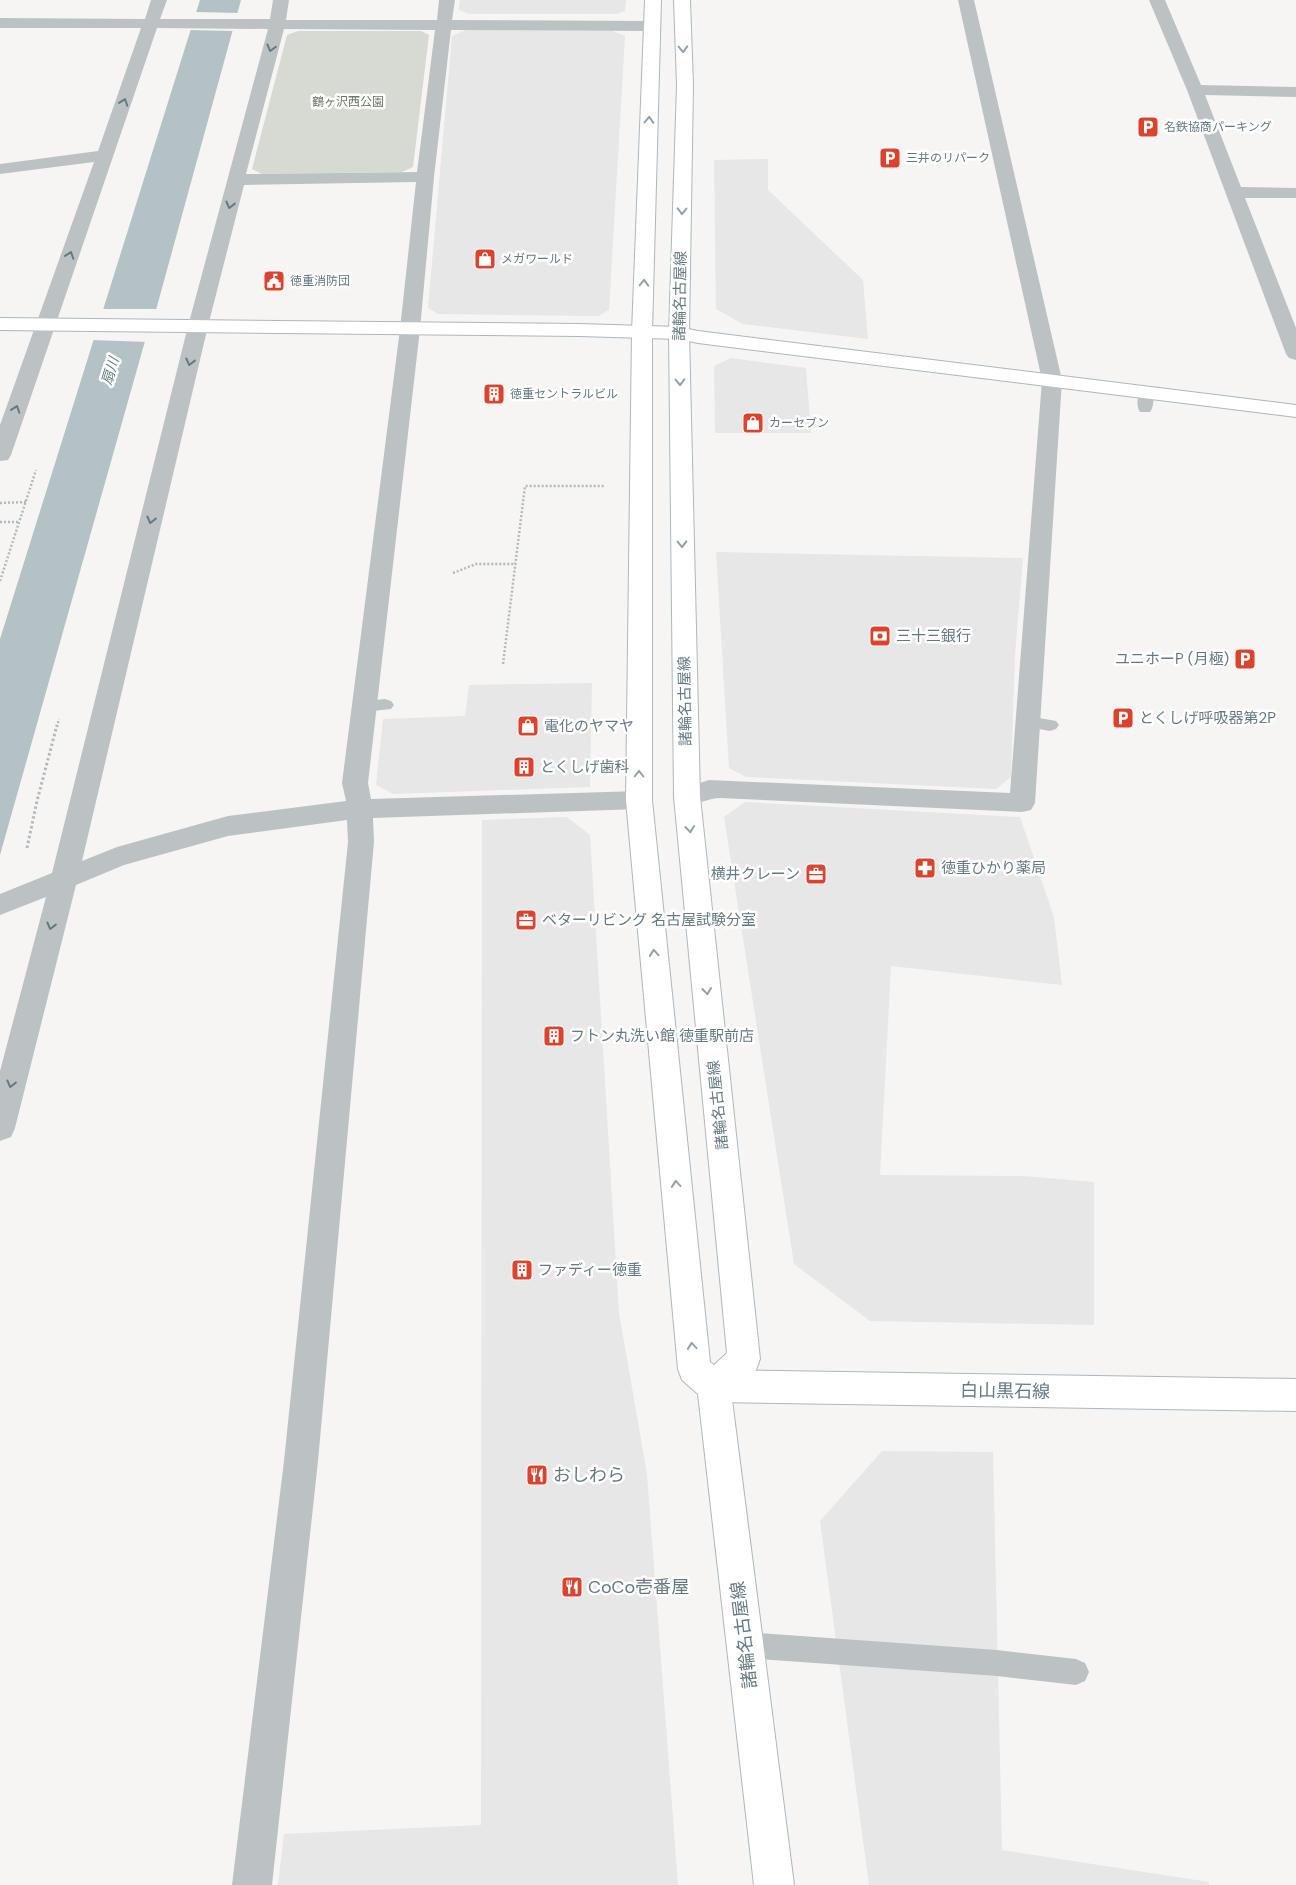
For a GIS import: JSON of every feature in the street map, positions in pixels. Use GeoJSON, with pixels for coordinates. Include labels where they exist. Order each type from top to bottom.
{"type":"FeatureCollection","features":[{"type":"Feature","properties":{"kind":"main road"},"geometry":{"type":"LineString","coordinates":[[653,0],[642,332],[639,800],[694,1369],[714,1386]]}},
{"type":"Feature","properties":{"kind":"main road","name":"諸輪名古屋線"},"geometry":{"type":"LineString","coordinates":[[682,0],[685,85],[679,333],[687,797],[744,1359],[714,1386],[774,1885]]}},
{"type":"Feature","properties":{"kind":"main road"},"geometry":{"type":"LineString","coordinates":[[0,324],[679,333],[698,337],[1052,380],[1145,400],[1296,411]]}},
{"type":"Feature","properties":{"kind":"main road","name":"白山黒石線"},"geometry":{"type":"LineString","coordinates":[[714,1386],[1296,1395]]}},
{"type":"Feature","properties":{"kind":"street"},"geometry":{"type":"LineString","coordinates":[[0,455],[159,0]]}},
{"type":"Feature","properties":{"kind":"street"},"geometry":{"type":"LineString","coordinates":[[0,1128],[64,879],[198,326],[216,264],[277,24],[281,0]]}},
{"type":"Feature","properties":{"kind":"street"},"geometry":{"type":"LineString","coordinates":[[252,1885],[302,1451],[361,842],[360,809],[355,783],[410,329],[425,177],[447,0]]}},
{"type":"Feature","properties":{"kind":"street"},"geometry":{"type":"LineString","coordinates":[[687,797],[709,789],[721,789],[1022,803],[1039,724],[1052,380],[966,0]]}},
{"type":"Feature","properties":{"kind":"street"},"geometry":{"type":"LineString","coordinates":[[1156,0],[1195,90],[1234,192],[1289,312],[1296,354]]}},
{"type":"Feature","properties":{"kind":"street"},"geometry":{"type":"LineString","coordinates":[[0,23],[652,26]]}},
{"type":"Feature","properties":{"kind":"street"},"geometry":{"type":"LineString","coordinates":[[1195,90],[1296,92]]}},
{"type":"Feature","properties":{"kind":"street"},"geometry":{"type":"LineString","coordinates":[[0,169],[106,155]]}},
{"type":"Feature","properties":{"kind":"street"},"geometry":{"type":"LineString","coordinates":[[236,180],[425,177]]}},
{"type":"Feature","properties":{"kind":"street"},"geometry":{"type":"LineString","coordinates":[[1234,192],[1296,193]]}},
{"type":"Feature","properties":{"kind":"street"},"geometry":{"type":"LineString","coordinates":[[0,905],[117,857],[228,826],[360,809],[639,800]]}},
{"type":"Feature","properties":{"kind":"lane"},"geometry":{"type":"LineString","coordinates":[[364,706],[385,705]]}},
{"type":"Feature","properties":{"kind":"lane"},"geometry":{"type":"LineString","coordinates":[[746,1645],[997,1663],[1076,1672]]}},
{"type":"Feature","properties":{"kind":"path"},"geometry":{"type":"LineString","coordinates":[[503,664],[525,486],[610,486]]}},
{"type":"Feature","properties":{"kind":"path"},"geometry":{"type":"LineString","coordinates":[[0,503],[26,502]]}},
{"type":"Feature","properties":{"kind":"path"},"geometry":{"type":"LineString","coordinates":[[0,522],[20,522]]}},
{"type":"Feature","properties":{"kind":"path"},"geometry":{"type":"LineString","coordinates":[[453,573],[476,564],[516,564]]}},
{"type":"Feature","properties":{"kind":"shaded area"},"geometry":{"type":"Polygon","coordinates":[[[460,0],[626,0],[625,11],[616,14],[469,14],[459,10],[460,0]]]}},
{"type":"Feature","properties":{"kind":"shaded area"},"geometry":{"type":"Polygon","coordinates":[[[466,30],[613,31],[625,36],[609,310],[598,316],[438,314],[428,308],[452,36],[466,30]]]}},
{"type":"Feature","properties":{"kind":"shaded area"},"geometry":{"type":"Polygon","coordinates":[[[768,159],[768,190],[863,280],[868,339],[743,324],[716,309],[714,160],[768,159]]]}},
{"type":"Feature","properties":{"kind":"shaded area"},"geometry":{"type":"Polygon","coordinates":[[[731,358],[806,368],[811,433],[715,433],[714,366],[731,358]]]}},
{"type":"Feature","properties":{"kind":"shaded area"},"geometry":{"type":"Polygon","coordinates":[[[716,552],[1023,558],[1015,655],[1011,777],[996,789],[746,777],[729,768],[716,552]]]}},
{"type":"Feature","properties":{"kind":"shaded area"},"geometry":{"type":"Polygon","coordinates":[[[592,683],[590,787],[393,794],[376,785],[383,719],[465,716],[469,685],[592,683]]]}},
{"type":"Feature","properties":{"kind":"shaded area"},"geometry":{"type":"Polygon","coordinates":[[[745,802],[1020,817],[1054,917],[1062,985],[891,966],[880,1175],[1024,1176],[1094,1182],[1094,1325],[870,1321],[794,1264],[724,817],[745,802]]]}},
{"type":"Feature","properties":{"kind":"shaded area"},"geometry":{"type":"Polygon","coordinates":[[[567,817],[590,835],[619,1313],[647,1474],[678,1885],[278,1885],[284,1834],[481,1825],[482,820],[567,817]]]}},
{"type":"Feature","properties":{"kind":"shaded area"},"geometry":{"type":"Polygon","coordinates":[[[882,1451],[993,1452],[1002,1850],[1209,1882],[1209,1885],[869,1885],[820,1521],[882,1451]]]}},
{"type":"Feature","properties":{"kind":"green space","name":"鶴ヶ沢西公園"},"geometry":{"type":"Polygon","coordinates":[[[298,31],[421,31],[429,35],[413,167],[402,172],[262,174],[252,169],[287,35],[298,31]]]}},
{"type":"Feature","properties":{"kind":"water","name":"扇川"},"geometry":{"type":"Polygon","coordinates":[[[200,0],[241,0],[156,310],[145,341],[0,855],[0,639],[200,0]]]}},
{"type":"Feature","properties":{"kind":"pier"},"geometry":{"type":"Polygon","coordinates":[[[195,12],[240,13],[235,31],[188,30],[195,12]]]}},
{"type":"Feature","properties":{"kind":"pier"},"geometry":{"type":"Polygon","coordinates":[[[100,309],[159,309],[148,342],[91,340],[100,309]]]}},
{"type":"Feature","properties":{"kind":"place","name":"名鉄協商パーキング"},"geometry":{"type":"Point","coordinates":[1148,127]}},
{"type":"Feature","properties":{"kind":"place","name":"三井のリパーク"},"geometry":{"type":"Point","coordinates":[890,158]}},
{"type":"Feature","properties":{"kind":"place","name":"メガワールド"},"geometry":{"type":"Point","coordinates":[485,259]}},
{"type":"Feature","properties":{"kind":"place","name":"徳重消防団"},"geometry":{"type":"Point","coordinates":[274,281]}},
{"type":"Feature","properties":{"kind":"place","name":"徳重セントラルビル"},"geometry":{"type":"Point","coordinates":[494,394]}},
{"type":"Feature","properties":{"kind":"place","name":"カーセブン"},"geometry":{"type":"Point","coordinates":[753,423]}},
{"type":"Feature","properties":{"kind":"place","name":"三十三銀行"},"geometry":{"type":"Point","coordinates":[880,636]}},
{"type":"Feature","properties":{"kind":"place","name":"ユニホーP (月極)"},"geometry":{"type":"Point","coordinates":[1245,659]}},
{"type":"Feature","properties":{"kind":"place","name":"とくしげ呼吸器第2P"},"geometry":{"type":"Point","coordinates":[1123,718]}},
{"type":"Feature","properties":{"kind":"place","name":"電化のヤマヤ"},"geometry":{"type":"Point","coordinates":[528,726]}},
{"type":"Feature","properties":{"kind":"place","name":"とくしげ歯科"},"geometry":{"type":"Point","coordinates":[524,767]}},
{"type":"Feature","properties":{"kind":"place","name":"徳重ひかり薬局"},"geometry":{"type":"Point","coordinates":[925,868]}},
{"type":"Feature","properties":{"kind":"place","name":"横井クレーン"},"geometry":{"type":"Point","coordinates":[816,874]}},
{"type":"Feature","properties":{"kind":"place","name":"ベターリビング 名古屋試験分室"},"geometry":{"type":"Point","coordinates":[526,920]}},
{"type":"Feature","properties":{"kind":"place","name":"フトン丸洗い館 徳重駅前店"},"geometry":{"type":"Point","coordinates":[554,1036]}},
{"type":"Feature","properties":{"kind":"place","name":"ファディー徳重"},"geometry":{"type":"Point","coordinates":[522,1270]}},
{"type":"Feature","properties":{"kind":"place","name":"おしわら"},"geometry":{"type":"Point","coordinates":[537,1475]}},
{"type":"Feature","properties":{"kind":"place","name":"CoCo壱番屋"},"geometry":{"type":"Point","coordinates":[572,1587]}}]}
